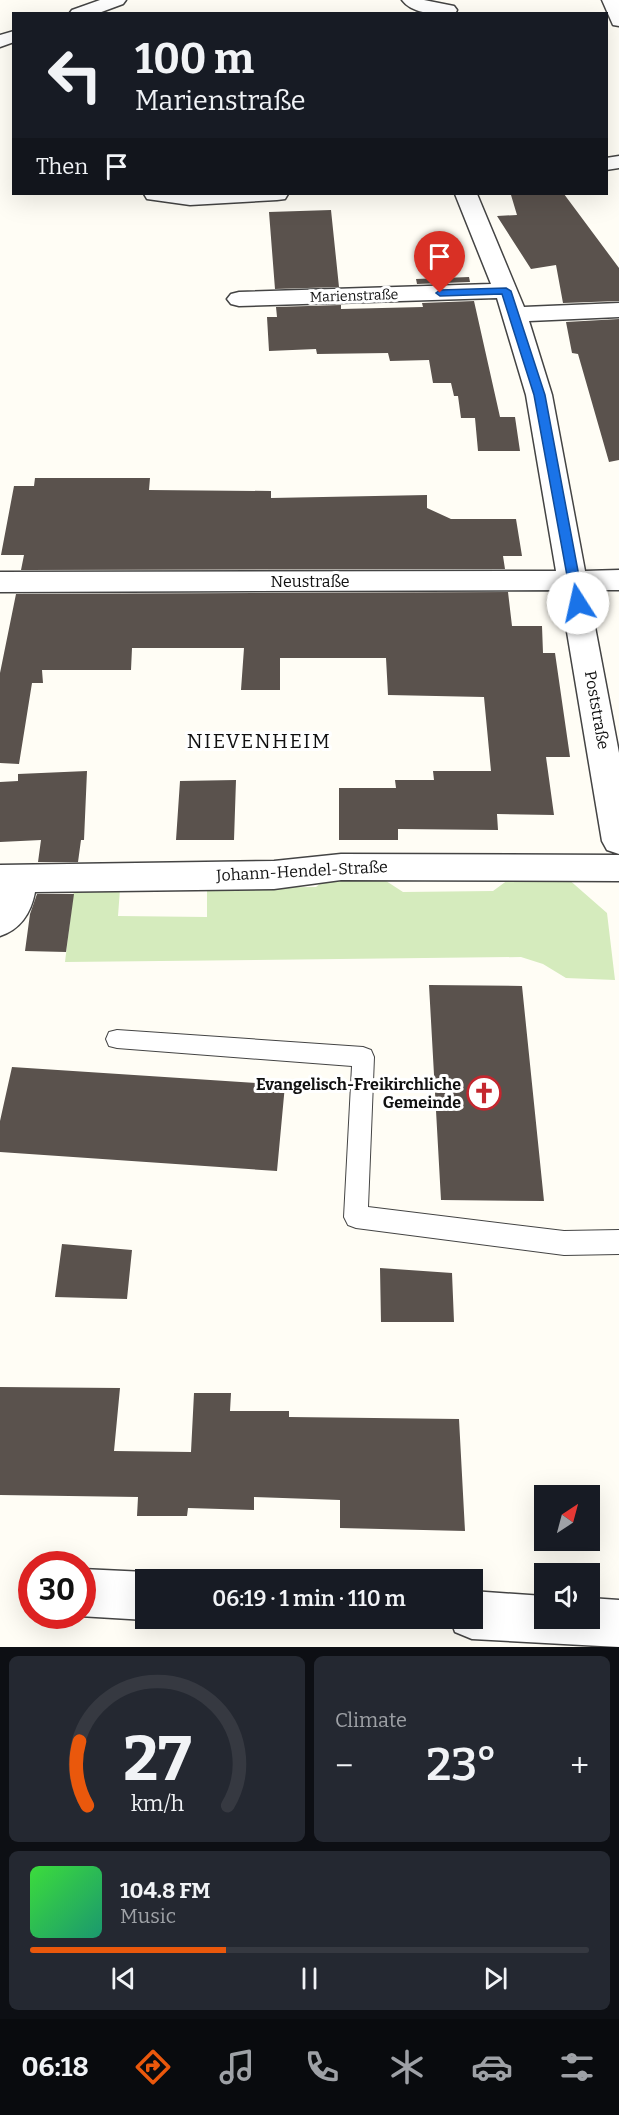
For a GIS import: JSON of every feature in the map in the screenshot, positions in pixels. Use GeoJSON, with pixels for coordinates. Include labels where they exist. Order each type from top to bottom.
{"type":"FeatureCollection","features":[{"type":"Feature","properties":{"kind":"street"},"geometry":{"type":"LineString","coordinates":[[84,12],[117,0]]}},
{"type":"Feature","properties":{"kind":"street"},"geometry":{"type":"LineString","coordinates":[[411,0],[420,5],[447,8]]}},
{"type":"Feature","properties":{"kind":"street"},"geometry":{"type":"LineString","coordinates":[[610,0],[619,21]]}},
{"type":"Feature","properties":{"kind":"street"},"geometry":{"type":"LineString","coordinates":[[162,195],[190,199],[260,195]]}},
{"type":"Feature","properties":{"kind":"street"},"geometry":{"type":"LineString","coordinates":[[466,195],[510,303],[539,395],[574,580]]}},
{"type":"Feature","properties":{"kind":"street","name":"Marienstraße"},"geometry":{"type":"LineString","coordinates":[[239,299],[510,303],[619,310]]}},
{"type":"Feature","properties":{"kind":"street","name":"Poststraße"},"geometry":{"type":"LineString","coordinates":[[574,580],[619,841]]}},
{"type":"Feature","properties":{"kind":"street","name":"Neustraße"},"geometry":{"type":"LineString","coordinates":[[0,582],[619,580]]}},
{"type":"Feature","properties":{"kind":"street","name":"Johann-Hendel-Straße"},"geometry":{"type":"LineString","coordinates":[[0,922],[15,906],[10,879],[274,876],[341,867],[619,868]]}},
{"type":"Feature","properties":{"kind":"street"},"geometry":{"type":"LineString","coordinates":[[96,1594],[135,1595]]}},
{"type":"Feature","properties":{"kind":"street"},"geometry":{"type":"LineString","coordinates":[[483,1616],[619,1624]]}},
{"type":"Feature","properties":{"kind":"lane"},"geometry":{"type":"LineString","coordinates":[[117,1039],[363,1057],[356,1217],[564,1243],[619,1242]]}},
{"type":"Feature","properties":{"kind":"green space"},"geometry":{"type":"Polygon","coordinates":[[[512,877],[567,878],[607,913],[615,980],[566,978],[543,964],[521,957],[65,962],[74,888],[120,889],[118,916],[207,917],[207,888],[316,887],[327,878],[383,879],[403,892],[493,891],[512,877]]]}},
{"type":"Feature","properties":{"kind":"building"},"geometry":{"type":"Polygon","coordinates":[[[511,195],[565,195],[619,268],[619,301],[563,303],[556,265],[531,269],[497,216],[517,215],[511,195]]]}},
{"type":"Feature","properties":{"kind":"building"},"geometry":{"type":"Polygon","coordinates":[[[331,210],[339,287],[275,289],[269,212],[331,210]]]}},
{"type":"Feature","properties":{"kind":"building"},"geometry":{"type":"Polygon","coordinates":[[[469,277],[470,282],[417,284],[416,279],[469,277]]]}},
{"type":"Feature","properties":{"kind":"building"},"geometry":{"type":"Polygon","coordinates":[[[474,301],[500,417],[515,417],[520,451],[478,451],[475,418],[461,418],[458,396],[454,396],[451,383],[433,383],[429,360],[390,361],[388,353],[317,354],[316,349],[269,351],[267,317],[277,317],[276,307],[341,305],[341,309],[423,307],[422,303],[474,301]]]}},
{"type":"Feature","properties":{"kind":"building"},"geometry":{"type":"Polygon","coordinates":[[[619,319],[619,460],[609,462],[578,354],[572,353],[566,322],[619,319]]]}},
{"type":"Feature","properties":{"kind":"building"},"geometry":{"type":"Polygon","coordinates":[[[35,478],[150,478],[149,490],[271,491],[271,498],[427,495],[427,508],[451,519],[516,519],[522,556],[503,556],[505,569],[21,570],[24,555],[1,555],[14,486],[34,486],[35,478]]]}},
{"type":"Feature","properties":{"kind":"building"},"geometry":{"type":"Polygon","coordinates":[[[508,592],[512,626],[542,626],[543,653],[555,653],[570,757],[546,757],[554,815],[497,814],[498,830],[398,829],[398,840],[339,840],[339,788],[396,788],[395,780],[434,780],[433,771],[491,771],[484,697],[388,695],[386,658],[280,658],[280,690],[241,690],[244,648],[132,648],[131,670],[42,670],[43,683],[32,683],[19,764],[0,763],[0,673],[16,594],[508,592]]]}},
{"type":"Feature","properties":{"kind":"building"},"geometry":{"type":"Polygon","coordinates":[[[87,771],[84,840],[81,840],[78,862],[38,862],[41,840],[0,842],[0,782],[18,781],[18,774],[87,771]]]}},
{"type":"Feature","properties":{"kind":"building"},"geometry":{"type":"Polygon","coordinates":[[[236,780],[234,840],[176,840],[180,781],[236,780]]]}},
{"type":"Feature","properties":{"kind":"building"},"geometry":{"type":"Polygon","coordinates":[[[37,894],[74,894],[66,952],[25,951],[30,914],[37,894]]]}},
{"type":"Feature","properties":{"kind":"building","name":"Evangelisch-Freikirchliche Gemeinde"},"geometry":{"type":"Polygon","coordinates":[[[429,985],[522,986],[544,1201],[441,1200],[429,985]]]}},
{"type":"Feature","properties":{"kind":"building"},"geometry":{"type":"Polygon","coordinates":[[[12,1067],[285,1085],[277,1171],[0,1152],[0,1121],[12,1067]]]}},
{"type":"Feature","properties":{"kind":"building"},"geometry":{"type":"Polygon","coordinates":[[[62,1244],[132,1250],[127,1299],[55,1297],[62,1244]]]}},
{"type":"Feature","properties":{"kind":"building"},"geometry":{"type":"Polygon","coordinates":[[[380,1268],[452,1273],[454,1322],[381,1322],[380,1268]]]}},
{"type":"Feature","properties":{"kind":"building"},"geometry":{"type":"Polygon","coordinates":[[[0,1387],[120,1388],[114,1451],[191,1452],[194,1393],[231,1393],[230,1411],[289,1411],[289,1417],[459,1419],[465,1531],[340,1528],[340,1500],[254,1497],[254,1510],[188,1508],[187,1516],[137,1516],[138,1497],[0,1495],[0,1387]]]}},
{"type":"Feature","properties":{"kind":"place","name":"Evangelisch-Freikirchliche Gemeinde"},"geometry":{"type":"Point","coordinates":[484,1093]}},
{"type":"Feature","properties":{"kind":"district","name":"NIEVENHEIM"},"geometry":{"type":"Point","coordinates":[259,741]}},
{"type":"Feature","properties":{"kind":"route"},"geometry":{"type":"LineString","coordinates":[[440,293],[506,291],[539,395],[578,603]]}}]}
